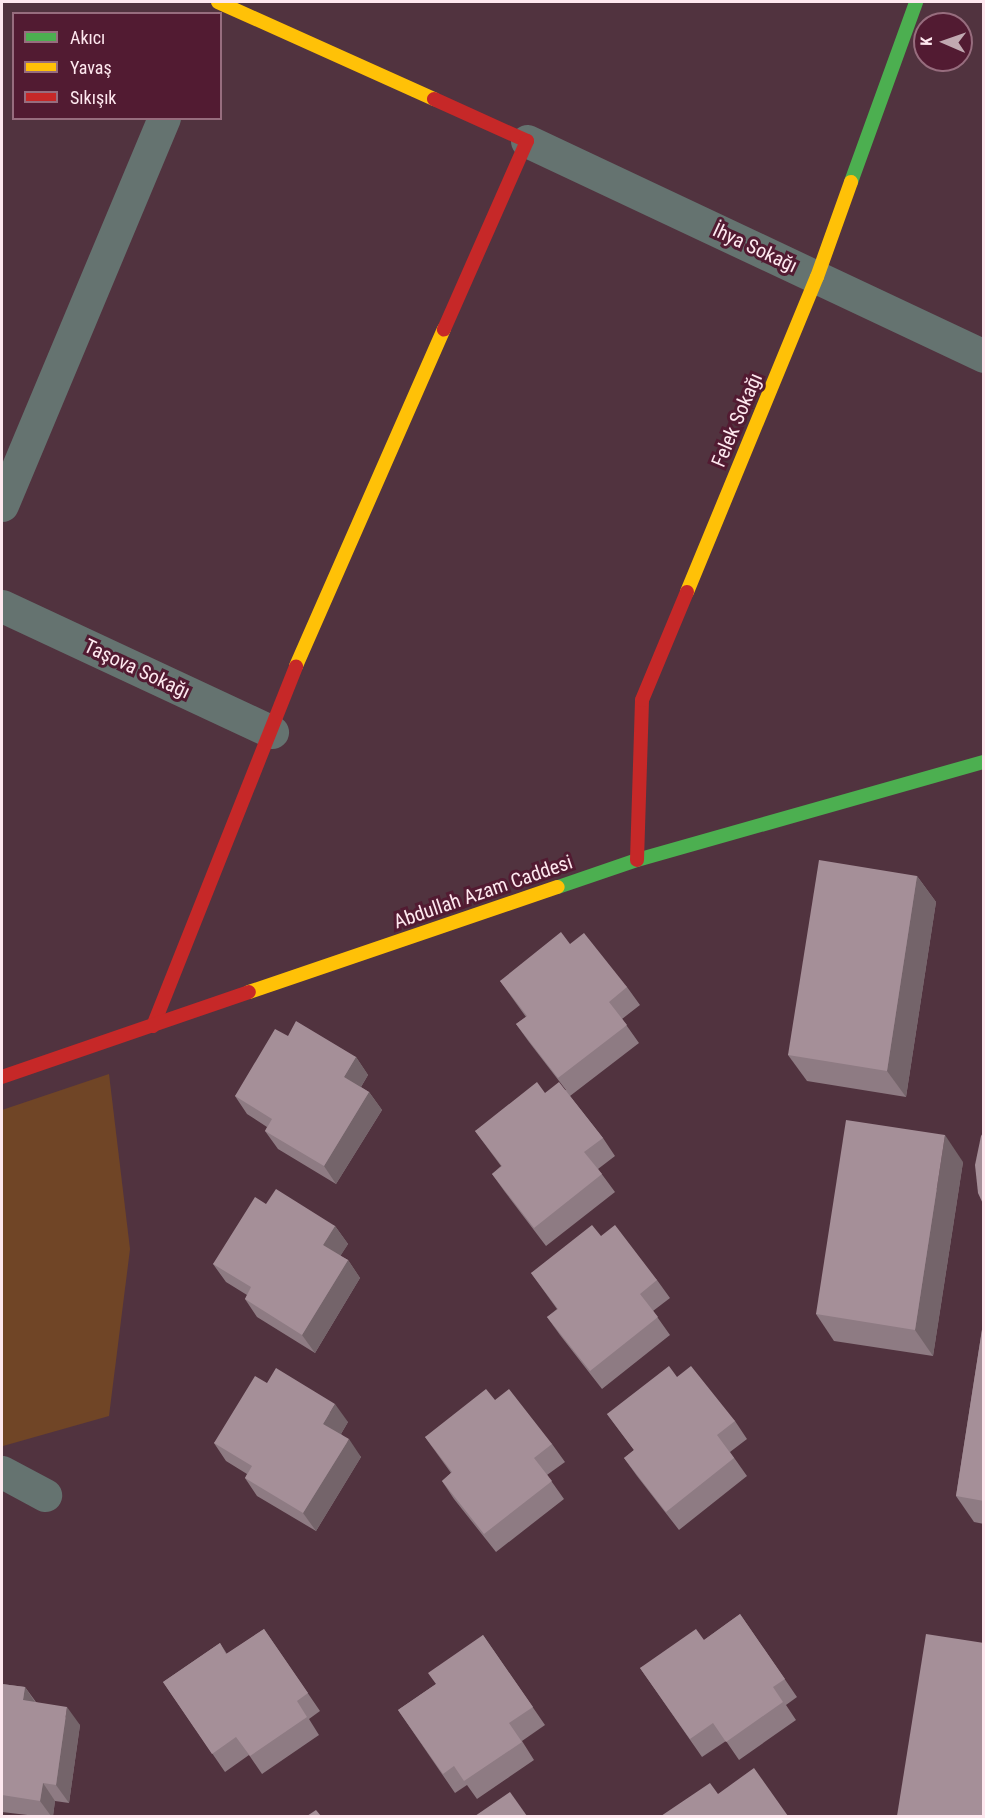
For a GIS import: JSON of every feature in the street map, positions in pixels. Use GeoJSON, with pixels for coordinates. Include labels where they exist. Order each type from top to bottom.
{"type":"FeatureCollection","features":[{"type":"Feature","properties":{"kind":"street"},"geometry":{"type":"LineString","coordinates":[[153,1026],[272,732],[308,635],[527,141],[218,2]]}},
{"type":"Feature","properties":{"kind":"street","name":"Felek Sokağı"},"geometry":{"type":"LineString","coordinates":[[637,860],[642,700],[817,277],[916,2]]}},
{"type":"Feature","properties":{"kind":"street"},"geometry":{"type":"LineString","coordinates":[[2,505],[163,120]]}},
{"type":"Feature","properties":{"kind":"street","name":"İhya Sokağı"},"geometry":{"type":"LineString","coordinates":[[527,141],[984,356]]}},
{"type":"Feature","properties":{"kind":"street","name":"Taşova Sokağı"},"geometry":{"type":"LineString","coordinates":[[2,606],[272,732]]}},
{"type":"Feature","properties":{"kind":"street","name":"Abdullah Azam Caddesi"},"geometry":{"type":"LineString","coordinates":[[2,1077],[637,860],[984,762]]}},
{"type":"Feature","properties":{"kind":"street"},"geometry":{"type":"LineString","coordinates":[[2,1472],[45,1496]]}},
{"type":"Feature","properties":{"kind":"shaded area"},"geometry":{"type":"Polygon","coordinates":[[[109,1074],[130,1249],[109,1416],[3,1446],[2,1110],[109,1074]]]}},
{"type":"Feature","properties":{"kind":"building"},"geometry":{"type":"Polygon","coordinates":[[[819,860],[917,876],[887,1071],[788,1055],[819,860]]]}},
{"type":"Feature","properties":{"kind":"building"},"geometry":{"type":"Polygon","coordinates":[[[561,932],[570,944],[584,933],[627,987],[609,1002],[627,1025],[558,1078],[516,1024],[527,1016],[500,981],[561,932]]]}},
{"type":"Feature","properties":{"kind":"building"},"geometry":{"type":"Polygon","coordinates":[[[296,1021],[356,1057],[344,1077],[369,1092],[324,1166],[265,1131],[272,1119],[235,1096],[275,1029],[288,1036],[296,1021]]]}},
{"type":"Feature","properties":{"kind":"building"},"geometry":{"type":"Polygon","coordinates":[[[537,1082],[545,1093],[559,1082],[603,1138],[584,1152],[602,1174],[534,1228],[492,1174],[502,1166],[475,1131],[537,1082]]]}},
{"type":"Feature","properties":{"kind":"building"},"geometry":{"type":"Polygon","coordinates":[[[846,1120],[945,1135],[915,1330],[816,1314],[846,1120]]]}},
{"type":"Feature","properties":{"kind":"building"},"geometry":{"type":"Polygon","coordinates":[[[984,1131],[984,1206],[978,1193],[975,1165],[984,1131]]]}},
{"type":"Feature","properties":{"kind":"building"},"geometry":{"type":"Polygon","coordinates":[[[276,1189],[335,1226],[323,1245],[348,1260],[302,1335],[245,1299],[251,1287],[213,1264],[255,1197],[266,1204],[276,1189]]]}},
{"type":"Feature","properties":{"kind":"building"},"geometry":{"type":"Polygon","coordinates":[[[592,1225],[601,1236],[615,1225],[657,1280],[640,1294],[658,1317],[590,1371],[547,1317],[558,1309],[531,1273],[592,1225]]]}},
{"type":"Feature","properties":{"kind":"building"},"geometry":{"type":"Polygon","coordinates":[[[984,1317],[984,1501],[956,1496],[984,1317]]]}},
{"type":"Feature","properties":{"kind":"building"},"geometry":{"type":"Polygon","coordinates":[[[669,1366],[677,1377],[691,1366],[735,1421],[717,1435],[734,1458],[666,1512],[624,1458],[634,1450],[607,1414],[669,1366]]]}},
{"type":"Feature","properties":{"kind":"building"},"geometry":{"type":"Polygon","coordinates":[[[276,1368],[335,1404],[323,1424],[349,1439],[303,1513],[245,1478],[252,1466],[214,1443],[255,1376],[267,1383],[276,1368]]]}},
{"type":"Feature","properties":{"kind":"building"},"geometry":{"type":"Polygon","coordinates":[[[486,1389],[495,1400],[509,1389],[552,1444],[534,1458],[552,1481],[484,1534],[442,1481],[452,1472],[425,1437],[486,1389]]]}},
{"type":"Feature","properties":{"kind":"building"},"geometry":{"type":"Polygon","coordinates":[[[740,1614],[785,1679],[773,1687],[783,1702],[726,1742],[713,1723],[690,1739],[640,1668],[696,1629],[704,1640],[740,1614]]]}},
{"type":"Feature","properties":{"kind":"building"},"geometry":{"type":"Polygon","coordinates":[[[264,1629],[308,1693],[297,1701],[307,1717],[250,1756],[236,1737],[212,1754],[163,1682],[220,1643],[226,1654],[264,1629]]]}},
{"type":"Feature","properties":{"kind":"building"},"geometry":{"type":"Polygon","coordinates":[[[926,1634],[984,1643],[984,1816],[897,1816],[926,1634]]]}},
{"type":"Feature","properties":{"kind":"building"},"geometry":{"type":"Polygon","coordinates":[[[483,1635],[533,1707],[509,1723],[522,1742],[464,1781],[454,1766],[443,1774],[398,1710],[436,1684],[428,1673],[483,1635]]]}},
{"type":"Feature","properties":{"kind":"building"},"geometry":{"type":"Polygon","coordinates":[[[2,1684],[25,1687],[23,1700],[67,1707],[56,1785],[43,1783],[40,1801],[2,1795],[2,1684]]]}},
{"type":"Feature","properties":{"kind":"building"},"geometry":{"type":"Polygon","coordinates":[[[754,1768],[788,1816],[661,1816],[710,1783],[718,1794],[754,1768]]]}},
{"type":"Feature","properties":{"kind":"building"},"geometry":{"type":"Polygon","coordinates":[[[510,1792],[527,1816],[475,1816],[510,1792]]]}},
{"type":"Feature","properties":{"kind":"building"},"geometry":{"type":"Polygon","coordinates":[[[316,1810],[321,1816],[307,1816],[316,1810]]]}},
{"type":"Feature","properties":{"kind":"traffic: fast"},"geometry":{"type":"LineString","coordinates":[[851,182],[916,2]]}},
{"type":"Feature","properties":{"kind":"traffic: fast"},"geometry":{"type":"LineString","coordinates":[[558,887],[637,860],[984,762]]}},
{"type":"Feature","properties":{"kind":"traffic: slow"},"geometry":{"type":"LineString","coordinates":[[218,2],[434,99]]}},
{"type":"Feature","properties":{"kind":"traffic: slow"},"geometry":{"type":"LineString","coordinates":[[687,592],[817,277],[851,182]]}},
{"type":"Feature","properties":{"kind":"traffic: slow"},"geometry":{"type":"LineString","coordinates":[[296,666],[444,329]]}},
{"type":"Feature","properties":{"kind":"traffic: slow"},"geometry":{"type":"LineString","coordinates":[[249,992],[558,887]]}},
{"type":"Feature","properties":{"kind":"traffic: jam"},"geometry":{"type":"LineString","coordinates":[[434,99],[527,141],[444,329]]}},
{"type":"Feature","properties":{"kind":"traffic: jam"},"geometry":{"type":"LineString","coordinates":[[637,860],[642,700],[687,592]]}},
{"type":"Feature","properties":{"kind":"traffic: jam"},"geometry":{"type":"LineString","coordinates":[[153,1026],[296,666]]}},
{"type":"Feature","properties":{"kind":"traffic: jam"},"geometry":{"type":"LineString","coordinates":[[2,1077],[249,992]]}}]}
